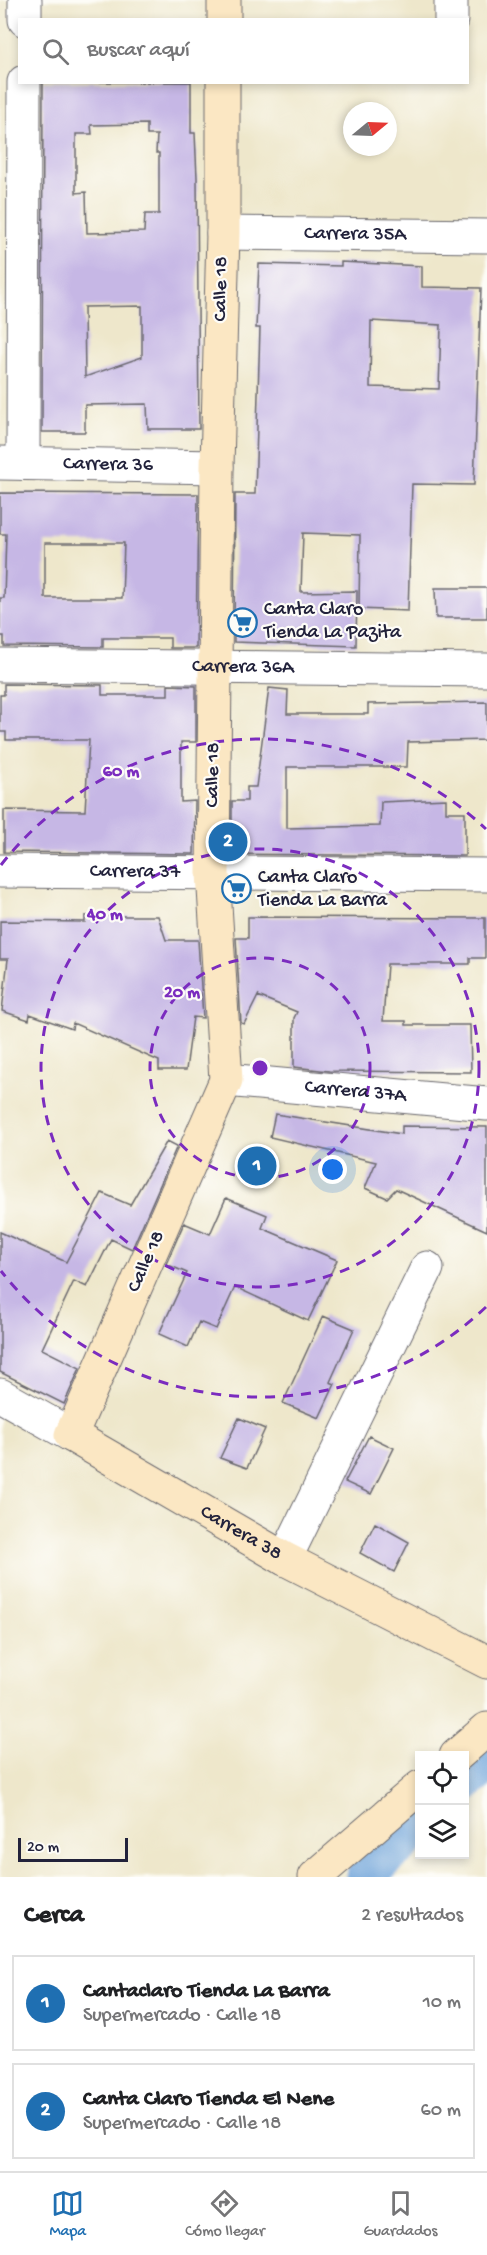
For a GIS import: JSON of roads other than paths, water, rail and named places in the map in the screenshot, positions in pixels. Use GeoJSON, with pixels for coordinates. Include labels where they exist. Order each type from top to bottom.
{"type":"FeatureCollection","features":[{"type":"Feature","properties":{"kind":"street"},"geometry":{"type":"LineString","coordinates":[[24,0],[24,18]]}},
{"type":"Feature","properties":{"kind":"street"},"geometry":{"type":"LineString","coordinates":[[224,0],[224,18]]}},
{"type":"Feature","properties":{"kind":"street"},"geometry":{"type":"LineString","coordinates":[[451,18],[452,0]]}},
{"type":"Feature","properties":{"kind":"street"},"geometry":{"type":"LineString","coordinates":[[11,463],[24,84]]}},
{"type":"Feature","properties":{"kind":"street","name":"Calle 18"},"geometry":{"type":"LineString","coordinates":[[71,1435],[226,1080],[213,873],[224,84]]}},
{"type":"Feature","properties":{"kind":"street","name":"Carrera 35A"},"geometry":{"type":"LineString","coordinates":[[223,233],[487,236]]}},
{"type":"Feature","properties":{"kind":"street","name":"Carrera 36"},"geometry":{"type":"LineString","coordinates":[[11,463],[217,467]]}},
{"type":"Feature","properties":{"kind":"street","name":"Carrera 36A"},"geometry":{"type":"LineString","coordinates":[[0,665],[487,670]]}},
{"type":"Feature","properties":{"kind":"street","name":"Carrera 37"},"geometry":{"type":"LineString","coordinates":[[0,871],[487,875]]}},
{"type":"Feature","properties":{"kind":"street","name":"Carrera 37A"},"geometry":{"type":"LineString","coordinates":[[226,1080],[487,1104]]}},
{"type":"Feature","properties":{"kind":"street"},"geometry":{"type":"LineString","coordinates":[[285,1559],[427,1268]]}},
{"type":"Feature","properties":{"kind":"street","name":"Carrera 38"},"geometry":{"type":"LineString","coordinates":[[0,1395],[285,1559],[487,1662]]}},
{"type":"Feature","properties":{"kind":"street"},"geometry":{"type":"LineString","coordinates":[[461,1751],[487,1729]]}},
{"type":"Feature","properties":{"kind":"street"},"geometry":{"type":"LineString","coordinates":[[315,1877],[415,1791]]}},
{"type":"Feature","properties":{"kind":"waterway"},"geometry":{"type":"LineString","coordinates":[[469,1779],[487,1763]]}},
{"type":"Feature","properties":{"kind":"waterway"},"geometry":{"type":"LineString","coordinates":[[365,1877],[415,1832]]}},
{"type":"Feature","properties":{"kind":"place","name":"Canta Claro Tienda La Pazita"},"geometry":{"type":"Point","coordinates":[243,622]}},
{"type":"Feature","properties":{"kind":"place","name":"Canta Claro Tienda El Nene"},"geometry":{"type":"Point","coordinates":[228,842]}},
{"type":"Feature","properties":{"kind":"place","name":"Canta Claro Tienda La Barra"},"geometry":{"type":"Point","coordinates":[237,889]}},
{"type":"Feature","properties":{"kind":"place","name":"Cantaclaro Tienda La Barra"},"geometry":{"type":"Point","coordinates":[257,1166]}}]}
